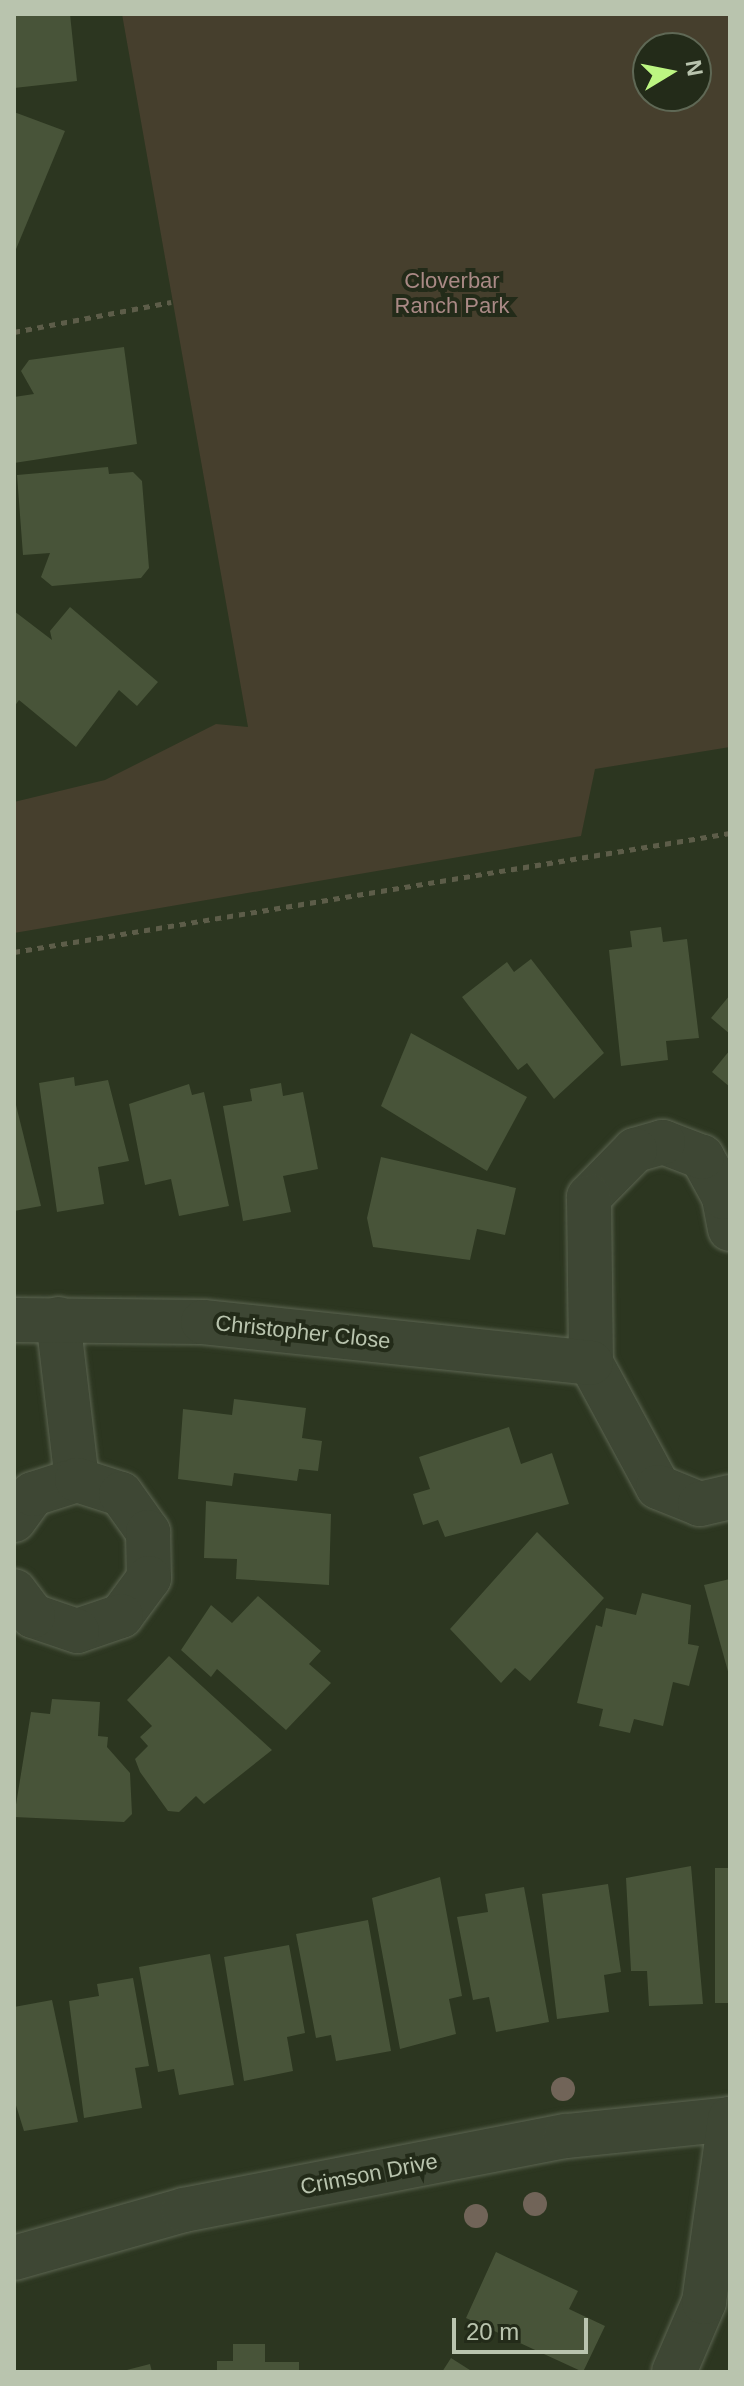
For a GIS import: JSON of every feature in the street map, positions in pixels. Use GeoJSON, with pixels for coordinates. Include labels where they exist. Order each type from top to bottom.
{"type":"FeatureCollection","features":[{"type":"Feature","properties":{"kind":"street"},"geometry":{"type":"LineString","coordinates":[[730,1229],[724,1197],[702,1157],[663,1142],[635,1150],[589,1197],[591,1363],[658,1487],[700,1504],[730,1497]]}},
{"type":"Feature","properties":{"kind":"street"},"geometry":{"type":"LineString","coordinates":[[58,1319],[77,1480]]}},
{"type":"Feature","properties":{"kind":"street","name":"Christopher Close"},"geometry":{"type":"LineString","coordinates":[[14,1320],[203,1322],[591,1363]]}},
{"type":"Feature","properties":{"kind":"street"},"geometry":{"type":"LineString","coordinates":[[14,1520],[33,1494],[77,1480],[121,1494],[148,1532],[149,1578],[121,1616],[77,1631],[33,1616],[14,1591]]}},
{"type":"Feature","properties":{"kind":"street"},"geometry":{"type":"LineString","coordinates":[[674,2372],[704,2302],[730,2119]]}},
{"type":"Feature","properties":{"kind":"street","name":"Crimson Drive"},"geometry":{"type":"LineString","coordinates":[[14,2258],[184,2210],[520,2145],[730,2119]]}},
{"type":"Feature","properties":{"kind":"path"},"geometry":{"type":"LineString","coordinates":[[14,332],[171,302]]}},
{"type":"Feature","properties":{"kind":"path"},"geometry":{"type":"LineString","coordinates":[[14,952],[730,833]]}},
{"type":"Feature","properties":{"kind":"green space","name":"Cloverbar Ranch Park"},"geometry":{"type":"Polygon","coordinates":[[[122,14],[730,14],[730,747],[595,769],[581,836],[14,933],[14,802],[105,780],[216,724],[248,727],[122,14]]]}},
{"type":"Feature","properties":{"kind":"building"},"geometry":{"type":"Polygon","coordinates":[[[14,14],[70,14],[77,81],[14,88],[14,14]]]}},
{"type":"Feature","properties":{"kind":"building"},"geometry":{"type":"Polygon","coordinates":[[[14,112],[65,131],[14,254],[14,112]]]}},
{"type":"Feature","properties":{"kind":"building"},"geometry":{"type":"Polygon","coordinates":[[[124,347],[137,444],[14,463],[14,397],[34,394],[21,371],[29,360],[124,347]]]}},
{"type":"Feature","properties":{"kind":"building"},"geometry":{"type":"Polygon","coordinates":[[[108,467],[109,474],[133,472],[142,481],[149,568],[141,578],[52,586],[41,577],[50,553],[23,555],[17,475],[108,467]]]}},
{"type":"Feature","properties":{"kind":"building"},"geometry":{"type":"Polygon","coordinates":[[[70,607],[158,682],[137,706],[119,690],[76,747],[19,700],[14,707],[14,611],[52,640],[50,631],[70,607]]]}},
{"type":"Feature","properties":{"kind":"building"},"geometry":{"type":"Polygon","coordinates":[[[661,927],[663,942],[687,939],[699,1038],[666,1041],[668,1060],[621,1066],[609,950],[632,947],[630,931],[661,927]]]}},
{"type":"Feature","properties":{"kind":"building"},"geometry":{"type":"Polygon","coordinates":[[[531,959],[604,1053],[554,1099],[527,1063],[518,1070],[462,997],[507,962],[514,972],[531,959]]]}},
{"type":"Feature","properties":{"kind":"building"},"geometry":{"type":"Polygon","coordinates":[[[730,995],[730,1034],[711,1018],[730,995]]]}},
{"type":"Feature","properties":{"kind":"building"},"geometry":{"type":"Polygon","coordinates":[[[411,1033],[527,1097],[487,1171],[381,1106],[411,1033]]]}},
{"type":"Feature","properties":{"kind":"building"},"geometry":{"type":"Polygon","coordinates":[[[730,1050],[730,1087],[712,1072],[730,1050]]]}},
{"type":"Feature","properties":{"kind":"building"},"geometry":{"type":"Polygon","coordinates":[[[74,1077],[75,1086],[108,1080],[129,1161],[98,1167],[104,1204],[57,1212],[39,1083],[74,1077]]]}},
{"type":"Feature","properties":{"kind":"building"},"geometry":{"type":"Polygon","coordinates":[[[281,1083],[283,1096],[303,1092],[318,1169],[283,1176],[291,1212],[243,1221],[223,1106],[252,1101],[250,1089],[281,1083]]]}},
{"type":"Feature","properties":{"kind":"building"},"geometry":{"type":"Polygon","coordinates":[[[189,1084],[192,1095],[204,1092],[229,1206],[179,1216],[171,1179],[145,1185],[129,1104],[189,1084]]]}},
{"type":"Feature","properties":{"kind":"building"},"geometry":{"type":"Polygon","coordinates":[[[14,1097],[41,1206],[14,1211],[14,1097]]]}},
{"type":"Feature","properties":{"kind":"building"},"geometry":{"type":"Polygon","coordinates":[[[381,1157],[516,1188],[505,1235],[477,1229],[470,1260],[373,1247],[367,1218],[381,1157]]]}},
{"type":"Feature","properties":{"kind":"building"},"geometry":{"type":"Polygon","coordinates":[[[234,1399],[306,1408],[302,1438],[322,1441],[318,1471],[299,1469],[297,1481],[234,1473],[232,1486],[178,1479],[183,1409],[232,1415],[234,1399]]]}},
{"type":"Feature","properties":{"kind":"building"},"geometry":{"type":"Polygon","coordinates":[[[509,1427],[521,1464],[552,1453],[569,1504],[445,1537],[438,1520],[423,1525],[413,1494],[430,1489],[419,1457],[509,1427]]]}},
{"type":"Feature","properties":{"kind":"building"},"geometry":{"type":"Polygon","coordinates":[[[206,1501],[331,1514],[329,1585],[236,1579],[237,1559],[204,1558],[206,1501]]]}},
{"type":"Feature","properties":{"kind":"building"},"geometry":{"type":"Polygon","coordinates":[[[537,1532],[604,1598],[530,1681],[515,1668],[501,1683],[450,1629],[537,1532]]]}},
{"type":"Feature","properties":{"kind":"building"},"geometry":{"type":"Polygon","coordinates":[[[730,1579],[730,1675],[729,1675],[704,1585],[730,1579]]]}},
{"type":"Feature","properties":{"kind":"building"},"geometry":{"type":"Polygon","coordinates":[[[642,1593],[691,1605],[688,1644],[699,1646],[689,1686],[673,1682],[663,1726],[634,1719],[630,1733],[599,1726],[603,1709],[577,1703],[596,1625],[602,1627],[606,1608],[636,1615],[642,1593]]]}},
{"type":"Feature","properties":{"kind":"building"},"geometry":{"type":"Polygon","coordinates":[[[258,1596],[321,1651],[309,1664],[331,1683],[286,1730],[217,1669],[211,1677],[181,1650],[211,1605],[232,1623],[258,1596]]]}},
{"type":"Feature","properties":{"kind":"building"},"geometry":{"type":"Polygon","coordinates":[[[169,1656],[272,1750],[204,1804],[196,1796],[179,1812],[168,1811],[140,1772],[135,1759],[148,1746],[140,1737],[152,1726],[127,1700],[169,1656]]]}},
{"type":"Feature","properties":{"kind":"building"},"geometry":{"type":"Polygon","coordinates":[[[52,1699],[100,1702],[98,1736],[108,1737],[107,1747],[130,1773],[132,1814],[124,1822],[14,1817],[31,1712],[50,1714],[52,1699]]]}},
{"type":"Feature","properties":{"kind":"building"},"geometry":{"type":"Polygon","coordinates":[[[691,1866],[703,2004],[649,2006],[647,1971],[631,1971],[626,1878],[691,1866]]]}},
{"type":"Feature","properties":{"kind":"building"},"geometry":{"type":"Polygon","coordinates":[[[715,1868],[730,1868],[730,2003],[715,2003],[715,1868]]]}},
{"type":"Feature","properties":{"kind":"building"},"geometry":{"type":"Polygon","coordinates":[[[440,1877],[462,1996],[449,1999],[456,2034],[400,2049],[372,1898],[440,1877]]]}},
{"type":"Feature","properties":{"kind":"building"},"geometry":{"type":"Polygon","coordinates":[[[608,1884],[621,1972],[604,1975],[609,2012],[557,2019],[542,1894],[608,1884]]]}},
{"type":"Feature","properties":{"kind":"building"},"geometry":{"type":"Polygon","coordinates":[[[524,1887],[549,2022],[496,2032],[489,1997],[473,2000],[457,1917],[488,1912],[485,1894],[524,1887]]]}},
{"type":"Feature","properties":{"kind":"building"},"geometry":{"type":"Polygon","coordinates":[[[368,1920],[391,2051],[336,2061],[331,2035],[316,2038],[296,1934],[368,1920]]]}},
{"type":"Feature","properties":{"kind":"building"},"geometry":{"type":"Polygon","coordinates":[[[289,1945],[305,2033],[287,2037],[293,2071],[244,2081],[224,1957],[289,1945]]]}},
{"type":"Feature","properties":{"kind":"building"},"geometry":{"type":"Polygon","coordinates":[[[210,1954],[234,2085],[179,2095],[174,2069],[158,2072],[139,1967],[210,1954]]]}},
{"type":"Feature","properties":{"kind":"building"},"geometry":{"type":"Polygon","coordinates":[[[133,1978],[149,2066],[135,2068],[142,2108],[84,2118],[69,2001],[99,1996],[97,1984],[133,1978]]]}},
{"type":"Feature","properties":{"kind":"building"},"geometry":{"type":"Polygon","coordinates":[[[52,2000],[78,2122],[24,2131],[14,2099],[14,2007],[52,2000]]]}},
{"type":"Feature","properties":{"kind":"building"},"geometry":{"type":"Polygon","coordinates":[[[496,2252],[578,2291],[569,2309],[605,2326],[583,2372],[466,2318],[496,2252]]]}},
{"type":"Feature","properties":{"kind":"building"},"geometry":{"type":"Polygon","coordinates":[[[233,2344],[265,2344],[265,2362],[299,2362],[299,2372],[217,2372],[217,2361],[233,2361],[233,2344]]]}},
{"type":"Feature","properties":{"kind":"building"},"geometry":{"type":"Polygon","coordinates":[[[451,2358],[473,2372],[442,2372],[451,2358]]]}},
{"type":"Feature","properties":{"kind":"building"},"geometry":{"type":"Polygon","coordinates":[[[150,2364],[152,2372],[123,2372],[123,2371],[150,2364]]]}}]}
